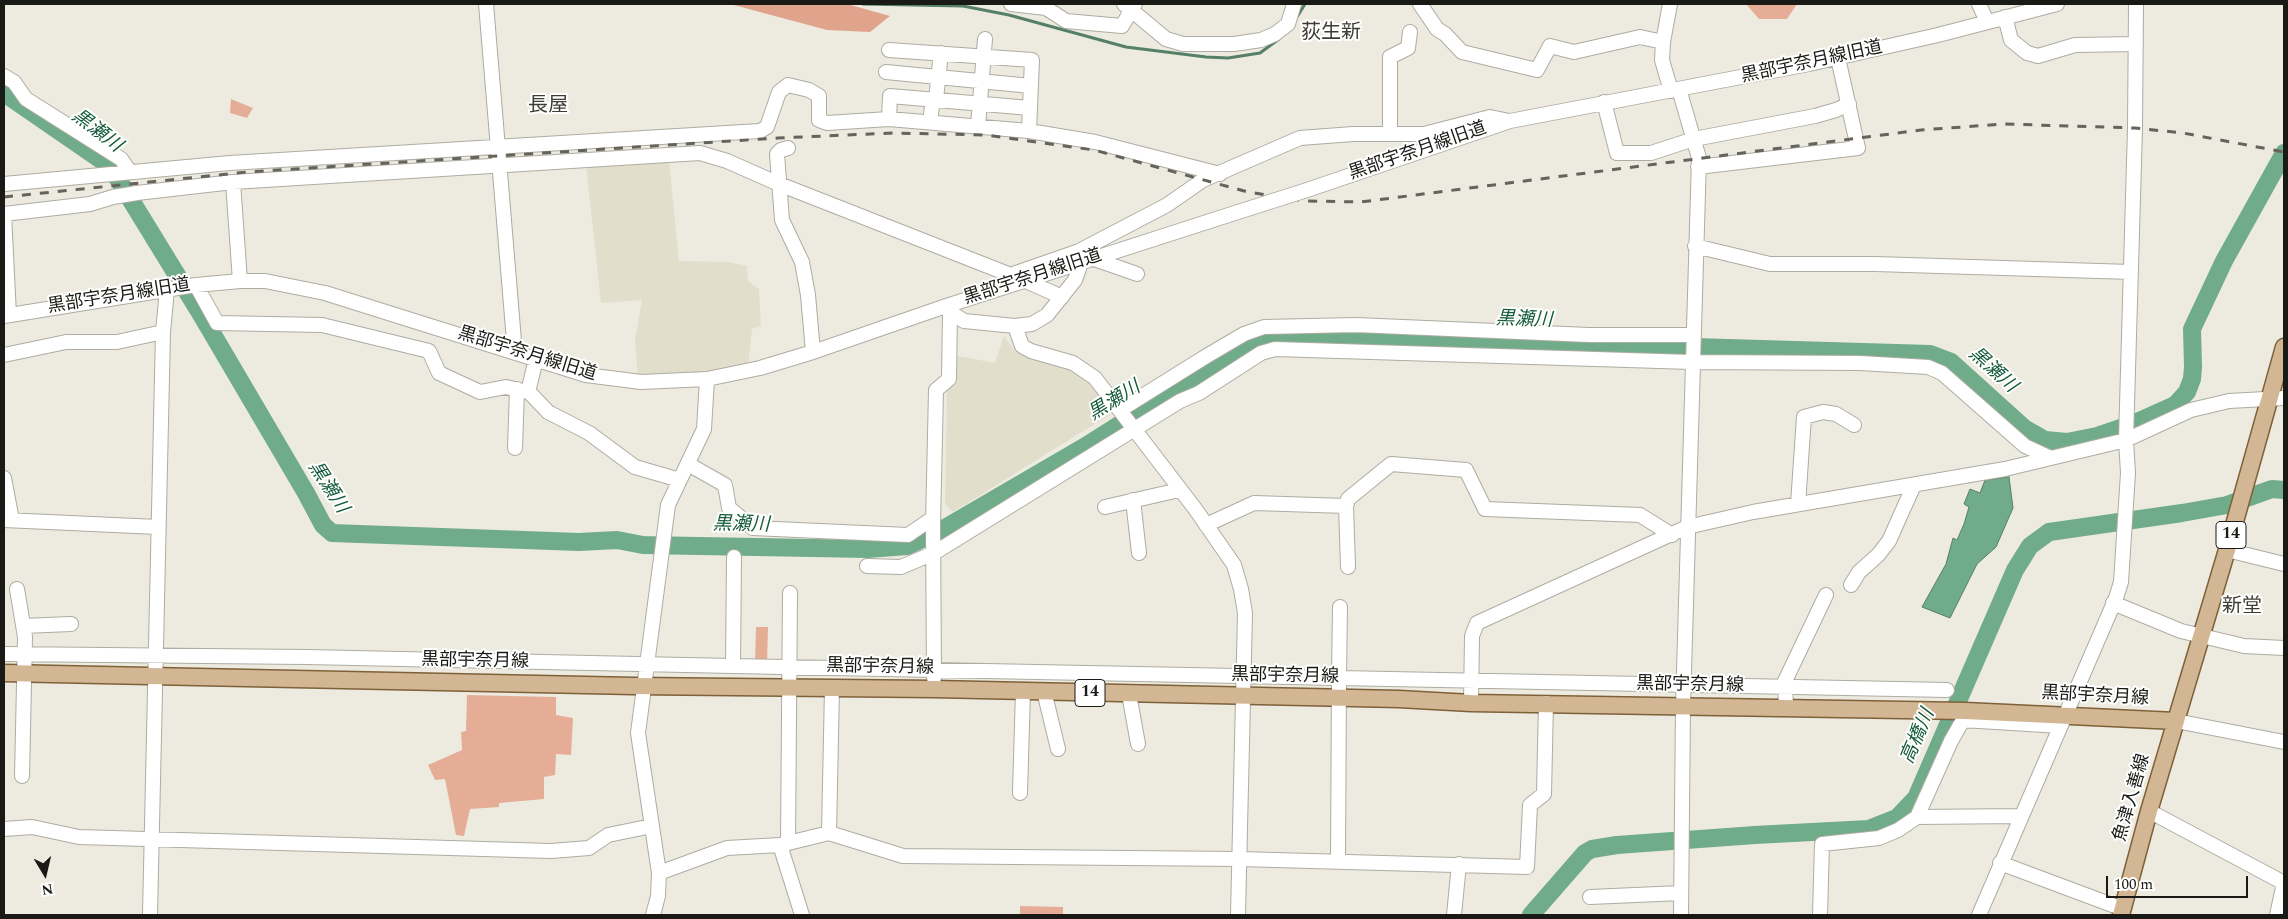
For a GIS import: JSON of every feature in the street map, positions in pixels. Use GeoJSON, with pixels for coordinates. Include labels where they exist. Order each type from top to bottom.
{"type":"FeatureCollection","features":[{"type":"Feature","properties":{"kind":"main road","name":"14"},"geometry":{"type":"LineString","coordinates":[[2176,721],[2227,550],[2277,398],[2284,348]]}},
{"type":"Feature","properties":{"kind":"main road","name":"黒部宇奈月線"},"geometry":{"type":"LineString","coordinates":[[4,673],[643,686],[934,689],[1340,698],[1471,703],[1786,708],[2063,720],[2176,721]]}},
{"type":"Feature","properties":{"kind":"main road","name":"魚津入善線"},"geometry":{"type":"LineString","coordinates":[[2122,912],[2176,721]]}},
{"type":"Feature","properties":{"kind":"street"},"geometry":{"type":"LineString","coordinates":[[486,4],[515,353]]}},
{"type":"Feature","properties":{"kind":"street"},"geometry":{"type":"LineString","coordinates":[[1011,4],[1046,8],[1066,21],[1099,26],[1122,26],[1130,6],[1166,39],[1183,44],[1234,44],[1261,40],[1276,34],[1288,24],[1294,4]]}},
{"type":"Feature","properties":{"kind":"street"},"geometry":{"type":"LineString","coordinates":[[1420,4],[1438,29],[1462,52],[1537,70],[1550,46],[1574,52],[1640,38],[1663,42]]}},
{"type":"Feature","properties":{"kind":"street"},"geometry":{"type":"LineString","coordinates":[[1670,4],[1663,42],[1662,60],[1694,139],[1698,167],[1682,706],[1681,915]]}},
{"type":"Feature","properties":{"kind":"street"},"geometry":{"type":"LineString","coordinates":[[1979,4],[1988,22]]}},
{"type":"Feature","properties":{"kind":"street","name":"黒部宇奈月線旧道"},"geometry":{"type":"LineString","coordinates":[[7,316],[196,285],[240,281],[274,282],[325,293],[586,375],[641,382],[707,380],[760,368],[948,309],[1026,281],[1510,121],[1838,58],[2057,4]]}},
{"type":"Feature","properties":{"kind":"street"},"geometry":{"type":"LineString","coordinates":[[1979,915],[2121,582],[2128,473],[2126,416],[2131,272],[2136,4]]}},
{"type":"Feature","properties":{"kind":"street"},"geometry":{"type":"LineString","coordinates":[[2005,17],[2011,40],[2027,53],[2038,56],[2075,45],[2136,44]]}},
{"type":"Feature","properties":{"kind":"street"},"geometry":{"type":"LineString","coordinates":[[1390,134],[1390,57],[1408,48],[1410,32]]}},
{"type":"Feature","properties":{"kind":"street"},"geometry":{"type":"LineString","coordinates":[[978,126],[985,39]]}},
{"type":"Feature","properties":{"kind":"street"},"geometry":{"type":"LineString","coordinates":[[889,50],[1032,60],[1029,131]]}},
{"type":"Feature","properties":{"kind":"street"},"geometry":{"type":"LineString","coordinates":[[930,122],[932,106],[936,99],[941,53]]}},
{"type":"Feature","properties":{"kind":"street"},"geometry":{"type":"LineString","coordinates":[[1698,167],[1858,148],[1838,58]]}},
{"type":"Feature","properties":{"kind":"street"},"geometry":{"type":"LineString","coordinates":[[886,72],[1031,86]]}},
{"type":"Feature","properties":{"kind":"street"},"geometry":{"type":"LineString","coordinates":[[4,76],[14,82],[26,99],[121,159],[127,172]]}},
{"type":"Feature","properties":{"kind":"street"},"geometry":{"type":"LineString","coordinates":[[4,184],[230,163],[760,131],[767,127],[778,92],[788,85],[809,90],[819,96],[819,120],[826,124],[888,119],[1029,131],[1095,142],[1220,174]]}},
{"type":"Feature","properties":{"kind":"street"},"geometry":{"type":"LineString","coordinates":[[888,119],[890,96],[1030,108]]}},
{"type":"Feature","properties":{"kind":"street"},"geometry":{"type":"LineString","coordinates":[[1604,102],[1617,153],[1651,153],[1694,139],[1815,116],[1849,104]]}},
{"type":"Feature","properties":{"kind":"street"},"geometry":{"type":"LineString","coordinates":[[1010,275],[1079,251],[1167,204],[1203,180],[1300,138],[1353,134],[1424,134],[1490,117],[1510,121]]}},
{"type":"Feature","properties":{"kind":"street"},"geometry":{"type":"LineString","coordinates":[[788,148],[781,150],[777,154],[782,220],[802,262],[808,295],[813,352]]}},
{"type":"Feature","properties":{"kind":"street"},"geometry":{"type":"LineString","coordinates":[[7,316],[4,214],[90,204],[113,196],[233,182],[500,167],[700,153],[727,161],[779,184],[1026,281],[1062,297]]}},
{"type":"Feature","properties":{"kind":"street"},"geometry":{"type":"LineString","coordinates":[[233,182],[240,281]]}},
{"type":"Feature","properties":{"kind":"street"},"geometry":{"type":"LineString","coordinates":[[1696,246],[1770,264],[1875,264],[2131,272]]}},
{"type":"Feature","properties":{"kind":"street"},"geometry":{"type":"LineString","coordinates":[[948,309],[964,321],[1015,326],[1032,324],[1046,315],[1062,297],[1087,261],[1137,274]]}},
{"type":"Feature","properties":{"kind":"street"},"geometry":{"type":"LineString","coordinates":[[196,285],[216,323],[322,325],[428,350],[439,373],[480,392],[506,387],[522,390],[548,412],[589,433],[635,467],[680,480]]}},
{"type":"Feature","properties":{"kind":"street"},"geometry":{"type":"LineString","coordinates":[[150,915],[163,332],[167,289]]}},
{"type":"Feature","properties":{"kind":"street"},"geometry":{"type":"LineString","coordinates":[[934,689],[933,521],[936,390],[949,379],[948,309]]}},
{"type":"Feature","properties":{"kind":"street"},"geometry":{"type":"LineString","coordinates":[[1015,326],[1022,346],[1031,351],[1073,363],[1095,378],[1234,565],[1245,613],[1238,915]]}},
{"type":"Feature","properties":{"kind":"street"},"geometry":{"type":"LineString","coordinates":[[1121,411],[1244,334],[1264,327],[1356,326],[1589,335],[1692,333]]}},
{"type":"Feature","properties":{"kind":"street"},"geometry":{"type":"LineString","coordinates":[[4,355],[66,342],[117,342],[163,332]]}},
{"type":"Feature","properties":{"kind":"street"},"geometry":{"type":"LineString","coordinates":[[867,566],[901,567],[1261,353],[1275,349],[1691,361],[1860,363],[1928,367],[1942,373],[2025,446],[2051,458]]}},
{"type":"Feature","properties":{"kind":"street"},"geometry":{"type":"LineString","coordinates":[[515,448],[522,390],[536,359]]}},
{"type":"Feature","properties":{"kind":"street"},"geometry":{"type":"LineString","coordinates":[[653,915],[658,896],[659,873],[638,733],[668,505],[704,429],[707,380]]}},
{"type":"Feature","properties":{"kind":"street"},"geometry":{"type":"LineString","coordinates":[[1471,703],[1472,636],[1477,623],[1687,527],[1753,512],[2005,469],[2126,436],[2190,410],[2229,401],[2277,398]]}},
{"type":"Feature","properties":{"kind":"street"},"geometry":{"type":"LineString","coordinates":[[1798,504],[1804,416],[1823,412],[1836,414],[1854,425]]}},
{"type":"Feature","properties":{"kind":"street"},"geometry":{"type":"LineString","coordinates":[[688,464],[724,485],[729,508],[754,528],[908,535],[933,521]]}},
{"type":"Feature","properties":{"kind":"street"},"geometry":{"type":"LineString","coordinates":[[1348,567],[1346,506],[1348,499],[1392,464],[1466,470],[1485,509],[1640,515],[1672,535]]}},
{"type":"Feature","properties":{"kind":"street"},"geometry":{"type":"LineString","coordinates":[[4,478],[8,520],[158,527]]}},
{"type":"Feature","properties":{"kind":"street"},"geometry":{"type":"LineString","coordinates":[[1851,585],[1859,572],[1878,555],[1889,541],[1914,485]]}},
{"type":"Feature","properties":{"kind":"street"},"geometry":{"type":"LineString","coordinates":[[1105,507],[1179,490]]}},
{"type":"Feature","properties":{"kind":"street"},"geometry":{"type":"LineString","coordinates":[[1132,500],[1139,553]]}},
{"type":"Feature","properties":{"kind":"street"},"geometry":{"type":"LineString","coordinates":[[1206,525],[1254,503],[1346,506]]}},
{"type":"Feature","properties":{"kind":"street"},"geometry":{"type":"LineString","coordinates":[[2227,550],[2284,564]]}},
{"type":"Feature","properties":{"kind":"street"},"geometry":{"type":"LineString","coordinates":[[734,556],[734,666]]}},
{"type":"Feature","properties":{"kind":"street"},"geometry":{"type":"LineString","coordinates":[[17,589],[23,626],[26,673],[22,776]]}},
{"type":"Feature","properties":{"kind":"street"},"geometry":{"type":"LineString","coordinates":[[790,593],[784,844],[802,915]]}},
{"type":"Feature","properties":{"kind":"street"},"geometry":{"type":"LineString","coordinates":[[1786,708],[1785,681],[1826,595]]}},
{"type":"Feature","properties":{"kind":"street"},"geometry":{"type":"LineString","coordinates":[[2113,603],[2182,631],[2244,646],[2284,648]]}},
{"type":"Feature","properties":{"kind":"street"},"geometry":{"type":"LineString","coordinates":[[1338,861],[1340,607]]}},
{"type":"Feature","properties":{"kind":"street"},"geometry":{"type":"LineString","coordinates":[[23,626],[71,624]]}},
{"type":"Feature","properties":{"kind":"street"},"geometry":{"type":"LineString","coordinates":[[4,654],[155,657],[306,656],[934,671],[1947,690]]}},
{"type":"Feature","properties":{"kind":"street"},"geometry":{"type":"LineString","coordinates":[[829,833],[832,688]]}},
{"type":"Feature","properties":{"kind":"street"},"geometry":{"type":"LineString","coordinates":[[1020,792],[1023,691]]}},
{"type":"Feature","properties":{"kind":"street"},"geometry":{"type":"LineString","coordinates":[[1044,692],[1058,749]]}},
{"type":"Feature","properties":{"kind":"street"},"geometry":{"type":"LineString","coordinates":[[1129,694],[1138,744]]}},
{"type":"Feature","properties":{"kind":"street"},"geometry":{"type":"LineString","coordinates":[[659,873],[727,848],[784,844],[829,833],[903,856],[1239,858],[1528,867],[1530,805],[1544,794],[1546,703]]}},
{"type":"Feature","properties":{"kind":"street"},"geometry":{"type":"LineString","coordinates":[[1820,915],[1822,844],[1879,838],[1898,830],[1917,816],[1963,720],[2063,720]]}},
{"type":"Feature","properties":{"kind":"street"},"geometry":{"type":"LineString","coordinates":[[2176,721],[2284,742]]}},
{"type":"Feature","properties":{"kind":"street"},"geometry":{"type":"LineString","coordinates":[[2149,811],[2284,883],[2277,915]]}},
{"type":"Feature","properties":{"kind":"street"},"geometry":{"type":"LineString","coordinates":[[1917,816],[2020,816]]}},
{"type":"Feature","properties":{"kind":"street"},"geometry":{"type":"LineString","coordinates":[[4,829],[32,827],[79,837],[550,851],[589,848],[608,835],[652,826]]}},
{"type":"Feature","properties":{"kind":"street"},"geometry":{"type":"LineString","coordinates":[[2000,863],[2122,912]]}},
{"type":"Feature","properties":{"kind":"street"},"geometry":{"type":"LineString","coordinates":[[1454,915],[1459,864]]}},
{"type":"Feature","properties":{"kind":"street"},"geometry":{"type":"LineString","coordinates":[[1590,897],[1681,893]]}},
{"type":"Feature","properties":{"kind":"shaded area"},"geometry":{"type":"Polygon","coordinates":[[[730,4],[847,4],[890,16],[870,32],[827,30],[730,4]]]}},
{"type":"Feature","properties":{"kind":"shaded area"},"geometry":{"type":"Polygon","coordinates":[[[1746,4],[1797,4],[1787,19],[1759,19],[1746,4]]]}},
{"type":"Feature","properties":{"kind":"shaded area"},"geometry":{"type":"Polygon","coordinates":[[[231,99],[253,108],[247,118],[230,113],[231,99]]]}},
{"type":"Feature","properties":{"kind":"shaded area"},"geometry":{"type":"Polygon","coordinates":[[[669,160],[679,261],[728,262],[747,266],[748,281],[759,289],[761,326],[752,329],[748,365],[712,373],[638,377],[635,340],[642,300],[601,303],[586,166],[669,160]]]}},
{"type":"Feature","properties":{"kind":"shaded area"},"geometry":{"type":"Polygon","coordinates":[[[1004,336],[1016,352],[1075,370],[1092,384],[1114,412],[953,512],[945,504],[947,390],[953,355],[995,363],[1004,336]]]}},
{"type":"Feature","properties":{"kind":"shaded area"},"geometry":{"type":"Polygon","coordinates":[[[2009,477],[2013,508],[1996,547],[1977,564],[1950,618],[1922,607],[1946,564],[1953,538],[1957,540],[1964,524],[1969,507],[1964,504],[1970,489],[1980,493],[1985,480],[2009,477]]]}},
{"type":"Feature","properties":{"kind":"shaded area"},"geometry":{"type":"Polygon","coordinates":[[[756,627],[768,627],[767,663],[755,662],[756,627]]]}},
{"type":"Feature","properties":{"kind":"shaded area"},"geometry":{"type":"Polygon","coordinates":[[[467,695],[556,697],[556,715],[573,718],[571,755],[556,754],[555,775],[544,777],[544,799],[499,803],[499,807],[470,809],[464,836],[456,835],[445,779],[435,780],[428,765],[462,750],[461,732],[466,731],[467,695]]]}},
{"type":"Feature","properties":{"kind":"shaded area"},"geometry":{"type":"Polygon","coordinates":[[[1020,906],[1063,907],[1063,915],[1020,915],[1020,906]]]}},
{"type":"Feature","properties":{"kind":"waterway"},"geometry":{"type":"LineString","coordinates":[[863,4],[963,6],[1009,15],[1126,47],[1206,57],[1228,58],[1260,53],[1279,39]]}},
{"type":"Feature","properties":{"kind":"waterway"},"geometry":{"type":"LineString","coordinates":[[1297,17],[1305,4]]}},
{"type":"Feature","properties":{"kind":"waterway","name":"黒瀬川"},"geometry":{"type":"LineString","coordinates":[[4,93],[110,166],[202,316],[323,525],[332,533],[579,542],[617,540],[643,545],[868,549],[907,546],[945,528],[1084,447],[1250,342],[1289,335],[1930,354],[1951,362],[2024,428],[2045,440],[2067,442],[2097,436],[2135,423],[2175,405],[2187,392],[2192,379],[2193,367],[2192,329],[2224,261],[2284,153]]}},
{"type":"Feature","properties":{"kind":"waterway","name":"高橋川"},"geometry":{"type":"LineString","coordinates":[[1531,915],[1585,853],[1592,849],[1617,845],[1755,835],[1869,829],[1897,818],[1916,798],[2015,570],[2030,546],[2049,532],[2227,505],[2272,489],[2284,490]]}},
{"type":"Feature","properties":{"kind":"railway"},"geometry":{"type":"LineString","coordinates":[[4,197],[247,172],[778,138],[893,133],[986,135],[1094,150],[1248,192],[1306,201],[1361,202],[1921,130],[2004,124],[2135,128],[2183,133],[2284,152]]}},
{"type":"Feature","properties":{"kind":"district","name":"荻生新"},"geometry":{"type":"Point","coordinates":[1331,34]}},
{"type":"Feature","properties":{"kind":"district","name":"長屋"},"geometry":{"type":"Point","coordinates":[548,107]}},
{"type":"Feature","properties":{"kind":"district","name":"新堂"},"geometry":{"type":"Point","coordinates":[2242,608]}}]}
